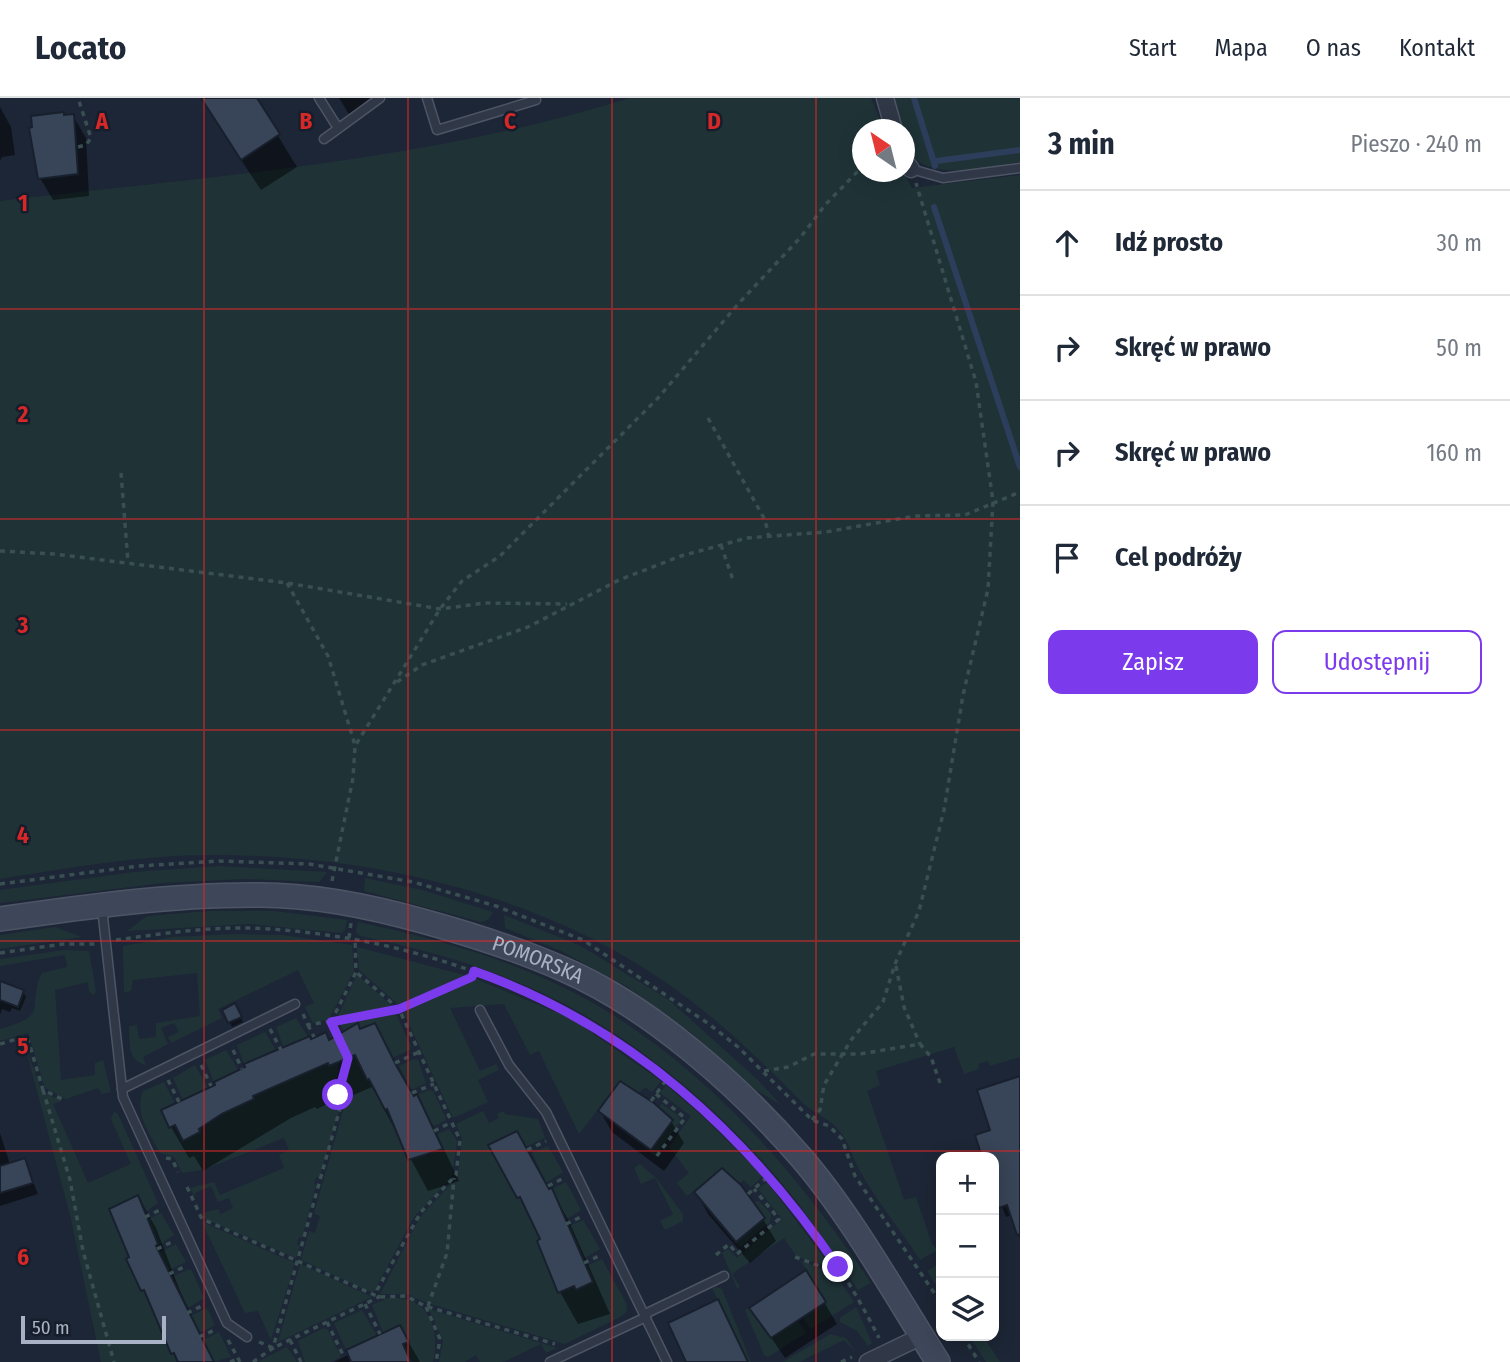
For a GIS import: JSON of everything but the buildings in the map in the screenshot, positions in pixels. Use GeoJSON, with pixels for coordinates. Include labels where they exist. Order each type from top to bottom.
{"type":"FeatureCollection","features":[{"type":"Feature","properties":{"kind":"main road","name":"POMORSKA"},"geometry":{"type":"LineString","coordinates":[[0,919],[177,897],[256,894],[328,900],[401,915],[478,936],[567,971],[641,1013],[713,1072],[800,1156],[833,1200],[938,1362]]}},
{"type":"Feature","properties":{"kind":"street"},"geometry":{"type":"LineString","coordinates":[[885,98],[891,119]]}},
{"type":"Feature","properties":{"kind":"street"},"geometry":{"type":"LineString","coordinates":[[868,1362],[922,1336]]}},
{"type":"Feature","properties":{"kind":"lane"},"geometry":{"type":"LineString","coordinates":[[319,98],[338,128]]}},
{"type":"Feature","properties":{"kind":"lane"},"geometry":{"type":"LineString","coordinates":[[324,139],[380,98]]}},
{"type":"Feature","properties":{"kind":"lane"},"geometry":{"type":"LineString","coordinates":[[427,98],[437,130],[536,100]]}},
{"type":"Feature","properties":{"kind":"lane"},"geometry":{"type":"LineString","coordinates":[[915,168],[943,178],[1020,168]]}},
{"type":"Feature","properties":{"kind":"lane"},"geometry":{"type":"LineString","coordinates":[[101,905],[122,1089],[127,1110],[228,1323],[247,1337]]}},
{"type":"Feature","properties":{"kind":"lane"},"geometry":{"type":"LineString","coordinates":[[122,1089],[298,1008]]}},
{"type":"Feature","properties":{"kind":"lane"},"geometry":{"type":"LineString","coordinates":[[480,1010],[509,1065],[546,1112],[667,1362]]}},
{"type":"Feature","properties":{"kind":"lane"},"geometry":{"type":"LineString","coordinates":[[550,1362],[724,1276]]}},
{"type":"Feature","properties":{"kind":"path"},"geometry":{"type":"LineString","coordinates":[[78,98],[90,138],[86,145],[78,147]]}},
{"type":"Feature","properties":{"kind":"path"},"geometry":{"type":"LineString","coordinates":[[355,746],[440,609],[462,581],[500,556],[658,398],[800,238],[825,205],[852,178]]}},
{"type":"Feature","properties":{"kind":"path"},"geometry":{"type":"LineString","coordinates":[[913,182],[976,382],[993,501],[988,589],[963,695],[944,810],[919,911],[895,964],[883,1002],[824,1085],[820,1110],[812,1120],[829,1126],[842,1139],[855,1176],[936,1296]]}},
{"type":"Feature","properties":{"kind":"path"},"geometry":{"type":"LineString","coordinates":[[708,418],[765,520],[769,537]]}},
{"type":"Feature","properties":{"kind":"path"},"geometry":{"type":"LineString","coordinates":[[121,473],[128,563]]}},
{"type":"Feature","properties":{"kind":"path"},"geometry":{"type":"LineString","coordinates":[[395,683],[422,665],[483,646],[668,560],[721,545],[769,537],[826,532],[915,516],[965,515],[993,501],[1020,492]]}},
{"type":"Feature","properties":{"kind":"path"},"geometry":{"type":"LineString","coordinates":[[721,545],[733,580]]}},
{"type":"Feature","properties":{"kind":"path"},"geometry":{"type":"LineString","coordinates":[[0,551],[54,554],[287,583],[440,609],[485,603],[570,604]]}},
{"type":"Feature","properties":{"kind":"path"},"geometry":{"type":"LineString","coordinates":[[287,583],[328,656],[355,746],[353,778],[328,900]]}},
{"type":"Feature","properties":{"kind":"path"},"geometry":{"type":"LineString","coordinates":[[120,940],[215,929],[268,929],[355,939],[474,971],[519,988],[576,1015],[603,1031],[667,1079],[714,1119],[770,1175],[838,1267],[881,1342]]}},
{"type":"Feature","properties":{"kind":"path"},"geometry":{"type":"LineString","coordinates":[[331,1022],[356,972],[355,939]]}},
{"type":"Feature","properties":{"kind":"path"},"geometry":{"type":"LineString","coordinates":[[0,953],[62,944],[90,945]]}},
{"type":"Feature","properties":{"kind":"path"},"geometry":{"type":"LineString","coordinates":[[895,964],[904,1007],[920,1044],[931,1056],[940,1083]]}},
{"type":"Feature","properties":{"kind":"path"},"geometry":{"type":"LineString","coordinates":[[308,1025],[399,1009],[472,977],[474,971]]}},
{"type":"Feature","properties":{"kind":"path"},"geometry":{"type":"LineString","coordinates":[[356,972],[399,1009],[460,1140],[447,1253],[426,1306],[440,1339],[436,1362]]}},
{"type":"Feature","properties":{"kind":"path"},"geometry":{"type":"LineString","coordinates":[[298,1008],[314,1037]]}},
{"type":"Feature","properties":{"kind":"path"},"geometry":{"type":"LineString","coordinates":[[260,1031],[280,1022]]}},
{"type":"Feature","properties":{"kind":"path"},"geometry":{"type":"LineString","coordinates":[[273,1348],[341,1105],[338,1095],[348,1053],[331,1022]]}},
{"type":"Feature","properties":{"kind":"path"},"geometry":{"type":"LineString","coordinates":[[270,1027],[281,1050]]}},
{"type":"Feature","properties":{"kind":"path"},"geometry":{"type":"LineString","coordinates":[[0,1044],[27,1036],[70,1180],[83,1251],[114,1362]]}},
{"type":"Feature","properties":{"kind":"path"},"geometry":{"type":"LineString","coordinates":[[763,1071],[788,1067],[814,1054],[860,1054],[920,1044]]}},
{"type":"Feature","properties":{"kind":"path"},"geometry":{"type":"LineString","coordinates":[[230,1045],[242,1069]]}},
{"type":"Feature","properties":{"kind":"path"},"geometry":{"type":"LineString","coordinates":[[395,1063],[419,1052]]}},
{"type":"Feature","properties":{"kind":"path"},"geometry":{"type":"LineString","coordinates":[[198,1060],[211,1086]]}},
{"type":"Feature","properties":{"kind":"path"},"geometry":{"type":"LineString","coordinates":[[166,1075],[179,1102]]}},
{"type":"Feature","properties":{"kind":"path"},"geometry":{"type":"LineString","coordinates":[[651,1101],[667,1079]]}},
{"type":"Feature","properties":{"kind":"path"},"geometry":{"type":"LineString","coordinates":[[412,1093],[434,1084]]}},
{"type":"Feature","properties":{"kind":"path"},"geometry":{"type":"LineString","coordinates":[[43,1090],[64,1100]]}},
{"type":"Feature","properties":{"kind":"path"},"geometry":{"type":"LineString","coordinates":[[656,1094],[685,1118],[656,1157]]}},
{"type":"Feature","properties":{"kind":"path"},"geometry":{"type":"LineString","coordinates":[[434,1131],[452,1122]]}},
{"type":"Feature","properties":{"kind":"path"},"geometry":{"type":"LineString","coordinates":[[527,1150],[551,1139]]}},
{"type":"Feature","properties":{"kind":"path"},"geometry":{"type":"LineString","coordinates":[[157,1156],[173,1159],[178,1172]]}},
{"type":"Feature","properties":{"kind":"path"},"geometry":{"type":"LineString","coordinates":[[748,1194],[770,1175]]}},
{"type":"Feature","properties":{"kind":"path"},"geometry":{"type":"LineString","coordinates":[[548,1186],[569,1176]]}},
{"type":"Feature","properties":{"kind":"path"},"geometry":{"type":"LineString","coordinates":[[379,1297],[377,1290],[411,1227],[421,1212],[454,1178]]}},
{"type":"Feature","properties":{"kind":"path"},"geometry":{"type":"LineString","coordinates":[[187,1186],[202,1219],[379,1297]]}},
{"type":"Feature","properties":{"kind":"path"},"geometry":{"type":"LineString","coordinates":[[716,1255],[729,1244],[737,1254],[779,1219],[754,1189]]}},
{"type":"Feature","properties":{"kind":"path"},"geometry":{"type":"LineString","coordinates":[[145,1217],[164,1209]]}},
{"type":"Feature","properties":{"kind":"path"},"geometry":{"type":"LineString","coordinates":[[566,1224],[588,1214]]}},
{"type":"Feature","properties":{"kind":"path"},"geometry":{"type":"LineString","coordinates":[[157,1250],[179,1239]]}},
{"type":"Feature","properties":{"kind":"path"},"geometry":{"type":"LineString","coordinates":[[584,1263],[607,1253]]}},
{"type":"Feature","properties":{"kind":"path"},"geometry":{"type":"LineString","coordinates":[[796,1257],[833,1271],[838,1267]]}},
{"type":"Feature","properties":{"kind":"path"},"geometry":{"type":"LineString","coordinates":[[907,1267],[914,1263]]}},
{"type":"Feature","properties":{"kind":"path"},"geometry":{"type":"LineString","coordinates":[[169,1274],[191,1264]]}},
{"type":"Feature","properties":{"kind":"path"},"geometry":{"type":"LineString","coordinates":[[858,1298],[866,1293]]}},
{"type":"Feature","properties":{"kind":"path"},"geometry":{"type":"LineString","coordinates":[[253,1362],[273,1348],[379,1297],[406,1296],[426,1306],[576,1350]]}},
{"type":"Feature","properties":{"kind":"path"},"geometry":{"type":"LineString","coordinates":[[187,1313],[209,1302]]}},
{"type":"Feature","properties":{"kind":"path"},"geometry":{"type":"LineString","coordinates":[[365,1304],[380,1334]]}},
{"type":"Feature","properties":{"kind":"path"},"geometry":{"type":"LineString","coordinates":[[327,1322],[343,1356]]}},
{"type":"Feature","properties":{"kind":"path"},"geometry":{"type":"LineString","coordinates":[[199,1337],[222,1327]]}},
{"type":"Feature","properties":{"kind":"path"},"geometry":{"type":"LineString","coordinates":[[247,1337],[273,1348]]}},
{"type":"Feature","properties":{"kind":"path"},"geometry":{"type":"LineString","coordinates":[[290,1340],[301,1362]]}},
{"type":"Feature","properties":{"kind":"path"},"geometry":{"type":"LineString","coordinates":[[966,1341],[979,1362]]}},
{"type":"Feature","properties":{"kind":"path"},"geometry":{"type":"LineString","coordinates":[[230,1362],[237,1359]]}},
{"type":"Feature","properties":{"kind":"green space"},"geometry":{"type":"Polygon","coordinates":[[[630,98],[871,98],[880,119],[852,119],[852,182],[909,182],[912,188],[1020,175],[1020,1057],[990,1066],[988,1061],[978,1064],[979,1069],[964,1074],[954,1047],[876,1071],[880,1085],[867,1091],[904,1200],[916,1197],[932,1244],[936,1248],[936,1251],[920,1260],[874,1194],[845,1138],[833,1124],[807,1107],[704,1011],[651,972],[594,940],[533,913],[470,891],[406,875],[340,863],[274,857],[157,857],[0,879],[0,201],[318,164],[475,138],[630,98]]]}},
{"type":"Feature","properties":{"kind":"green space"},"geometry":{"type":"Polygon","coordinates":[[[890,98],[1020,98],[1020,162],[968,170],[932,167],[915,158],[915,119],[897,119],[890,98]]]}},
{"type":"Feature","properties":{"kind":"green space"},"geometry":{"type":"Polygon","coordinates":[[[219,866],[327,872],[319,882],[245,879],[163,883],[0,903],[0,890],[134,872],[219,866]]]}},
{"type":"Feature","properties":{"kind":"green space"},"geometry":{"type":"Polygon","coordinates":[[[365,878],[422,890],[493,912],[488,920],[481,922],[364,891],[365,878]]]}},
{"type":"Feature","properties":{"kind":"green space"},"geometry":{"type":"Polygon","coordinates":[[[209,911],[274,911],[347,920],[345,930],[341,933],[250,924],[127,931],[147,916],[209,911]]]}},
{"type":"Feature","properties":{"kind":"green space"},"geometry":{"type":"Polygon","coordinates":[[[504,915],[579,945],[669,1000],[758,1080],[781,1105],[756,1090],[690,1032],[626,986],[561,951],[505,928],[504,915]]]}},
{"type":"Feature","properties":{"kind":"green space"},"geometry":{"type":"Polygon","coordinates":[[[358,922],[449,944],[537,975],[593,1003],[635,1030],[675,1060],[748,1127],[813,1202],[871,1283],[858,1290],[798,1203],[745,1142],[686,1086],[621,1037],[551,997],[482,968],[360,936],[356,932],[358,922]]]}},
{"type":"Feature","properties":{"kind":"green space"},"geometry":{"type":"Polygon","coordinates":[[[55,927],[82,937],[0,949],[0,935],[55,927]]]}},
{"type":"Feature","properties":{"kind":"green space"},"geometry":{"type":"Polygon","coordinates":[[[282,935],[352,945],[354,971],[329,1019],[313,1023],[305,1007],[314,1003],[298,970],[218,1009],[222,1018],[171,1043],[168,1037],[179,1032],[174,1023],[161,1028],[168,1044],[143,1057],[146,1065],[135,1060],[130,1045],[129,1026],[137,1025],[139,1039],[156,1037],[156,1023],[200,1016],[197,973],[133,980],[131,991],[124,993],[123,946],[172,937],[282,935]]]}},
{"type":"Feature","properties":{"kind":"green space"},"geometry":{"type":"Polygon","coordinates":[[[357,947],[468,976],[400,1006],[359,970],[357,947]]]}},
{"type":"Feature","properties":{"kind":"green space"},"geometry":{"type":"Polygon","coordinates":[[[65,950],[89,951],[96,992],[94,995],[89,992],[88,982],[55,990],[61,1080],[95,1075],[95,1063],[103,1060],[111,1092],[102,1094],[98,1088],[66,1099],[45,1088],[28,1033],[0,1041],[0,1029],[27,1019],[32,1014],[42,973],[67,967],[65,955],[0,966],[0,959],[65,950]]]}},
{"type":"Feature","properties":{"kind":"green space"},"geometry":{"type":"Polygon","coordinates":[[[357,975],[394,1008],[337,1018],[357,975]]]}},
{"type":"Feature","properties":{"kind":"green space"},"geometry":{"type":"Polygon","coordinates":[[[476,979],[572,1019],[661,1081],[652,1092],[645,1087],[639,1093],[620,1081],[579,1134],[539,1051],[530,1055],[504,1004],[450,1008],[480,1071],[496,1064],[499,1070],[478,1080],[488,1102],[453,1118],[403,1011],[476,979]]]}},
{"type":"Feature","properties":{"kind":"green space"},"geometry":{"type":"Polygon","coordinates":[[[396,1014],[411,1046],[410,1050],[392,1058],[375,1023],[361,1029],[358,1023],[343,1031],[340,1024],[396,1014]]]}},
{"type":"Feature","properties":{"kind":"green space"},"geometry":{"type":"Polygon","coordinates":[[[296,1018],[308,1037],[284,1048],[276,1027],[296,1018]]]}},
{"type":"Feature","properties":{"kind":"green space"},"geometry":{"type":"Polygon","coordinates":[[[265,1032],[275,1049],[244,1064],[237,1045],[265,1032]]]}},
{"type":"Feature","properties":{"kind":"green space"},"geometry":{"type":"Polygon","coordinates":[[[24,1042],[42,1092],[62,1101],[53,1104],[88,1183],[131,1164],[111,1119],[114,1112],[118,1114],[158,1203],[147,1211],[138,1195],[109,1209],[129,1257],[126,1259],[141,1291],[145,1290],[171,1354],[174,1353],[178,1362],[101,1362],[71,1219],[24,1042]]]}},
{"type":"Feature","properties":{"kind":"green space"},"geometry":{"type":"Polygon","coordinates":[[[226,1050],[238,1070],[214,1082],[205,1060],[226,1050]]]}},
{"type":"Feature","properties":{"kind":"green space"},"geometry":{"type":"Polygon","coordinates":[[[355,1051],[366,1080],[369,1079],[385,1110],[387,1109],[408,1160],[424,1153],[426,1157],[442,1149],[436,1135],[449,1129],[457,1141],[452,1177],[414,1217],[373,1293],[301,1260],[309,1231],[315,1233],[320,1216],[314,1213],[345,1104],[341,1093],[351,1053],[355,1051]]]}},
{"type":"Feature","properties":{"kind":"green space"},"geometry":{"type":"Polygon","coordinates":[[[414,1059],[418,1060],[426,1083],[411,1090],[399,1066],[414,1059]]]}},
{"type":"Feature","properties":{"kind":"green space"},"geometry":{"type":"Polygon","coordinates":[[[339,1062],[334,1096],[339,1111],[319,1178],[316,1177],[302,1238],[299,1237],[297,1244],[300,1246],[296,1258],[203,1218],[206,1212],[218,1209],[221,1214],[233,1208],[229,1198],[218,1202],[211,1186],[195,1193],[195,1197],[190,1188],[214,1182],[220,1195],[284,1168],[279,1155],[289,1150],[284,1138],[203,1170],[182,1173],[174,1157],[160,1153],[148,1131],[140,1107],[143,1091],[164,1082],[175,1104],[170,1127],[175,1125],[183,1141],[222,1115],[254,1099],[253,1096],[328,1063],[330,1066],[339,1062]]]}},
{"type":"Feature","properties":{"kind":"green space"},"geometry":{"type":"Polygon","coordinates":[[[195,1065],[208,1088],[183,1100],[173,1078],[195,1065]]]}},
{"type":"Feature","properties":{"kind":"green space"},"geometry":{"type":"Polygon","coordinates":[[[666,1085],[763,1176],[751,1187],[744,1180],[739,1184],[722,1168],[687,1196],[677,1183],[689,1173],[669,1147],[691,1116],[660,1093],[666,1085]]]}},
{"type":"Feature","properties":{"kind":"green space"},"geometry":{"type":"Polygon","coordinates":[[[433,1091],[446,1118],[432,1127],[417,1095],[433,1091]]]}},
{"type":"Feature","properties":{"kind":"green space"},"geometry":{"type":"Polygon","coordinates":[[[662,1104],[679,1116],[680,1121],[655,1156],[650,1153],[669,1128],[667,1113],[658,1107],[662,1104]]]}},
{"type":"Feature","properties":{"kind":"green space"},"geometry":{"type":"Polygon","coordinates":[[[483,1111],[489,1123],[499,1118],[497,1114],[504,1111],[505,1114],[538,1119],[545,1138],[525,1147],[517,1131],[488,1145],[517,1198],[520,1197],[540,1239],[537,1241],[558,1293],[574,1286],[576,1290],[593,1282],[586,1266],[602,1259],[626,1303],[627,1311],[622,1316],[565,1344],[427,1303],[407,1294],[380,1294],[420,1217],[458,1177],[462,1139],[456,1124],[483,1111]]]}},
{"type":"Feature","properties":{"kind":"green space"},"geometry":{"type":"Polygon","coordinates":[[[548,1146],[563,1172],[546,1183],[532,1153],[548,1146]]]}},
{"type":"Feature","properties":{"kind":"green space"},"geometry":{"type":"Polygon","coordinates":[[[640,1164],[656,1178],[683,1214],[683,1221],[665,1230],[660,1221],[673,1214],[655,1178],[641,1184],[634,1168],[640,1164]]]}},
{"type":"Feature","properties":{"kind":"green space"},"geometry":{"type":"Polygon","coordinates":[[[566,1182],[581,1210],[567,1219],[552,1189],[566,1182]]]}},
{"type":"Feature","properties":{"kind":"green space"},"geometry":{"type":"Polygon","coordinates":[[[767,1182],[831,1267],[797,1257],[784,1238],[732,1274],[740,1287],[737,1288],[722,1253],[728,1249],[737,1258],[782,1219],[758,1189],[767,1182]]]}},
{"type":"Feature","properties":{"kind":"green space"},"geometry":{"type":"Polygon","coordinates":[[[759,1201],[771,1214],[770,1222],[740,1247],[736,1242],[759,1225],[760,1210],[753,1202],[759,1201]]]}},
{"type":"Feature","properties":{"kind":"green space"},"geometry":{"type":"Polygon","coordinates":[[[161,1213],[174,1235],[156,1247],[158,1244],[147,1220],[161,1213]]]}},
{"type":"Feature","properties":{"kind":"green space"},"geometry":{"type":"Polygon","coordinates":[[[583,1220],[600,1249],[583,1259],[567,1227],[583,1220]]]}},
{"type":"Feature","properties":{"kind":"green space"},"geometry":{"type":"Polygon","coordinates":[[[202,1222],[295,1263],[271,1340],[258,1311],[245,1313],[202,1222]]]}},
{"type":"Feature","properties":{"kind":"green space"},"geometry":{"type":"Polygon","coordinates":[[[176,1244],[186,1262],[167,1271],[159,1253],[176,1244]]]}},
{"type":"Feature","properties":{"kind":"green space"},"geometry":{"type":"Polygon","coordinates":[[[801,1261],[835,1274],[854,1302],[811,1329],[803,1318],[826,1301],[801,1261]]]}},
{"type":"Feature","properties":{"kind":"green space"},"geometry":{"type":"Polygon","coordinates":[[[300,1264],[372,1297],[278,1342],[300,1264]]]}},
{"type":"Feature","properties":{"kind":"green space"},"geometry":{"type":"Polygon","coordinates":[[[936,1266],[936,1285],[927,1271],[936,1266]]]}},
{"type":"Feature","properties":{"kind":"green space"},"geometry":{"type":"Polygon","coordinates":[[[191,1269],[204,1298],[188,1308],[173,1276],[191,1269]]]}},
{"type":"Feature","properties":{"kind":"green space"},"geometry":{"type":"Polygon","coordinates":[[[712,1288],[722,1289],[751,1362],[748,1362],[712,1288]]]}},
{"type":"Feature","properties":{"kind":"green space"},"geometry":{"type":"Polygon","coordinates":[[[388,1298],[402,1298],[413,1302],[428,1316],[435,1338],[433,1362],[407,1362],[403,1344],[409,1341],[401,1325],[383,1332],[372,1305],[388,1298]]]}},
{"type":"Feature","properties":{"kind":"green space"},"geometry":{"type":"Polygon","coordinates":[[[750,1307],[764,1331],[785,1330],[798,1321],[806,1333],[768,1357],[764,1355],[745,1310],[750,1307]]]}},
{"type":"Feature","properties":{"kind":"green space"},"geometry":{"type":"Polygon","coordinates":[[[856,1307],[872,1343],[868,1346],[857,1331],[840,1322],[840,1318],[856,1307]]]}},
{"type":"Feature","properties":{"kind":"green space"},"geometry":{"type":"Polygon","coordinates":[[[207,1308],[215,1325],[197,1334],[189,1317],[207,1308]]]}},
{"type":"Feature","properties":{"kind":"green space"},"geometry":{"type":"Polygon","coordinates":[[[429,1309],[557,1348],[546,1353],[541,1344],[503,1362],[480,1362],[476,1355],[465,1362],[439,1362],[443,1340],[429,1309]]]}},
{"type":"Feature","properties":{"kind":"green space"},"geometry":{"type":"Polygon","coordinates":[[[362,1310],[377,1336],[346,1350],[334,1323],[362,1310]]]}},
{"type":"Feature","properties":{"kind":"green space"},"geometry":{"type":"Polygon","coordinates":[[[324,1328],[328,1330],[341,1357],[330,1362],[305,1362],[298,1341],[324,1328]]]}},
{"type":"Feature","properties":{"kind":"green space"},"geometry":{"type":"Polygon","coordinates":[[[219,1332],[231,1357],[214,1362],[203,1340],[219,1332]]]}},
{"type":"Feature","properties":{"kind":"green space"},"geometry":{"type":"Polygon","coordinates":[[[830,1334],[846,1338],[855,1351],[844,1340],[799,1362],[783,1362],[830,1334]]]}},
{"type":"Feature","properties":{"kind":"green space"},"geometry":{"type":"Polygon","coordinates":[[[972,1341],[986,1341],[1000,1362],[986,1362],[972,1341]]]}},
{"type":"Feature","properties":{"kind":"green space"},"geometry":{"type":"Polygon","coordinates":[[[287,1347],[297,1362],[259,1362],[259,1361],[287,1347]]]}},
{"type":"Feature","properties":{"kind":"waterway"},"geometry":{"type":"LineString","coordinates":[[914,98],[935,166]]}},
{"type":"Feature","properties":{"kind":"waterway"},"geometry":{"type":"LineString","coordinates":[[936,161],[1020,150]]}},
{"type":"Feature","properties":{"kind":"waterway"},"geometry":{"type":"LineString","coordinates":[[934,207],[1020,467]]}},
{"type":"Feature","properties":{"kind":"route"},"geometry":{"type":"LineString","coordinates":[[338,1095],[348,1058],[331,1022],[399,1009],[472,977],[474,971],[576,1015],[637,1055],[687,1095],[770,1175],[838,1267]]}}]}
